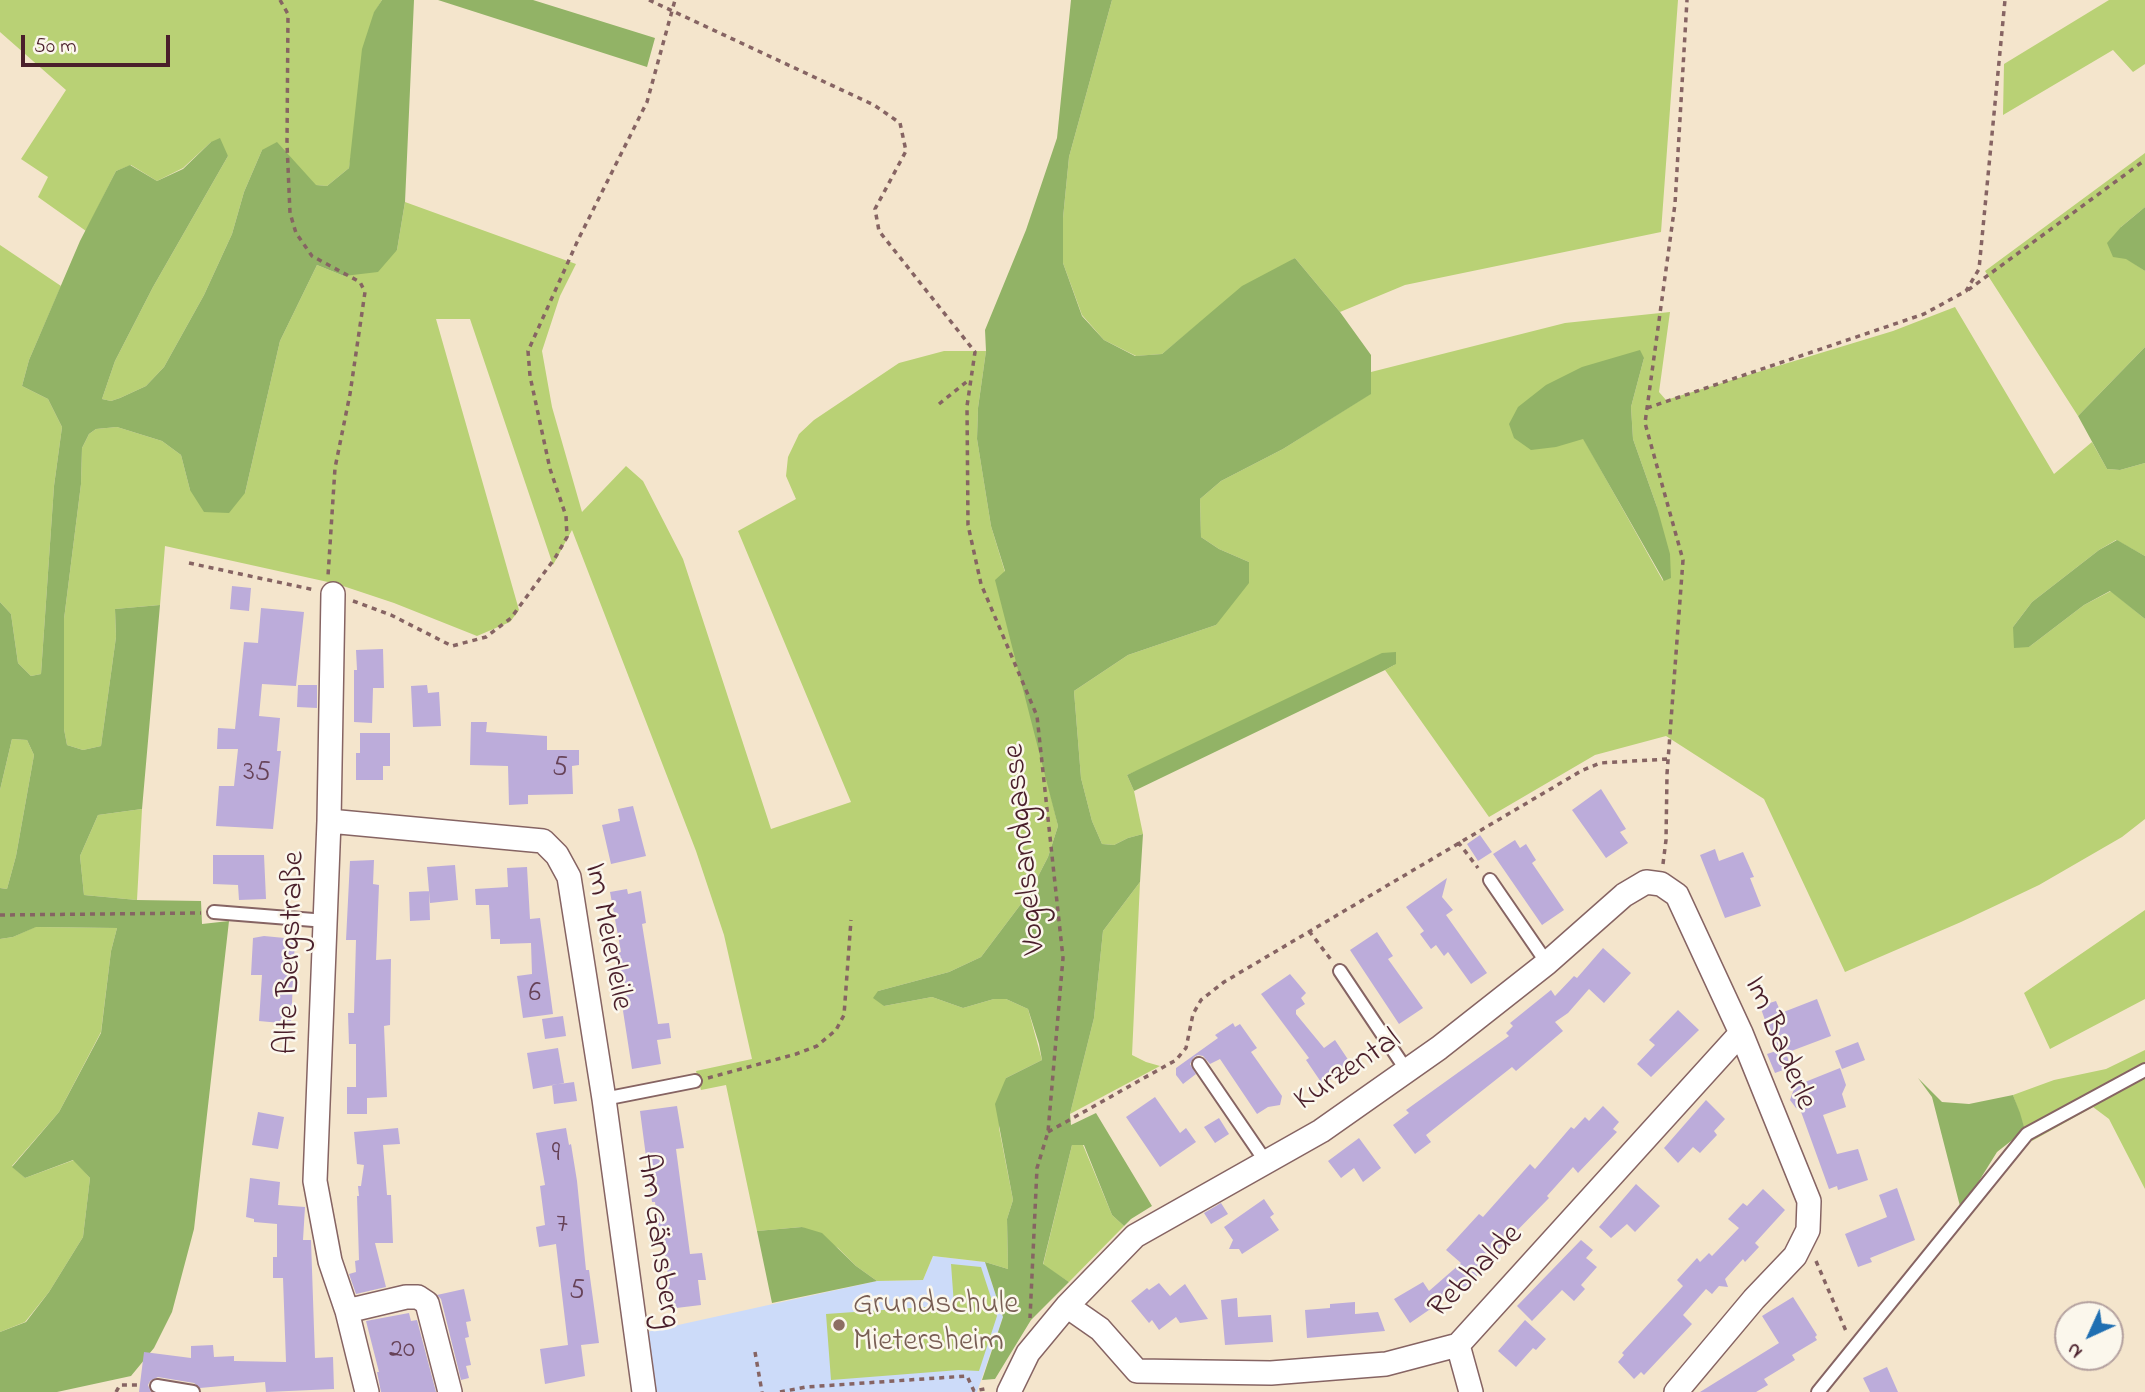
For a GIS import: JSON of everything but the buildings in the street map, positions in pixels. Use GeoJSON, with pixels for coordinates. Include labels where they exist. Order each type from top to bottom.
{"type":"FeatureCollection","features":[{"type":"Feature","properties":{"kind":"street","name":"Alte Bergstraße"},"geometry":{"type":"LineString","coordinates":[[333,594],[326,921],[315,1181],[330,1261],[347,1311],[367,1392]]}},
{"type":"Feature","properties":{"kind":"street","name":"Im Meierleile"},"geometry":{"type":"LineString","coordinates":[[329,821],[543,841],[557,855],[569,877],[604,1099]]}},
{"type":"Feature","properties":{"kind":"street","name":"Kurzental"},"geometry":{"type":"LineString","coordinates":[[1010,1387],[1028,1353],[1067,1306],[1135,1236],[1321,1131],[1407,1071],[1547,963],[1624,895],[1646,882],[1661,884]]}},
{"type":"Feature","properties":{"kind":"street","name":"Im Baderle"},"geometry":{"type":"LineString","coordinates":[[1661,884],[1677,895],[1741,1033],[1809,1201],[1805,1241]]}},
{"type":"Feature","properties":{"kind":"street","name":"Rebhalde"},"geometry":{"type":"LineString","coordinates":[[1067,1306],[1100,1329],[1135,1381],[1386,1364],[1458,1345],[1741,1033]]}},
{"type":"Feature","properties":{"kind":"street","name":"Am Gänsberg"},"geometry":{"type":"LineString","coordinates":[[604,1099],[644,1392]]}},
{"type":"Feature","properties":{"kind":"street"},"geometry":{"type":"LineString","coordinates":[[1676,1392],[1754,1299],[1795,1256],[1805,1241]]}},
{"type":"Feature","properties":{"kind":"street"},"geometry":{"type":"LineString","coordinates":[[347,1311],[406,1297],[418,1297],[427,1303],[450,1392]]}},
{"type":"Feature","properties":{"kind":"street"},"geometry":{"type":"LineString","coordinates":[[1458,1345],[1471,1392]]}},
{"type":"Feature","properties":{"kind":"lane"},"geometry":{"type":"LineString","coordinates":[[1490,880],[1547,963]]}},
{"type":"Feature","properties":{"kind":"lane"},"geometry":{"type":"LineString","coordinates":[[214,912],[326,921]]}},
{"type":"Feature","properties":{"kind":"lane"},"geometry":{"type":"LineString","coordinates":[[1340,971],[1407,1071]]}},
{"type":"Feature","properties":{"kind":"lane"},"geometry":{"type":"LineString","coordinates":[[1199,1064],[1266,1162]]}},
{"type":"Feature","properties":{"kind":"lane"},"geometry":{"type":"LineString","coordinates":[[1818,1392],[2028,1134],[2145,1070]]}},
{"type":"Feature","properties":{"kind":"lane"},"geometry":{"type":"LineString","coordinates":[[604,1099],[695,1081]]}},
{"type":"Feature","properties":{"kind":"lane"},"geometry":{"type":"LineString","coordinates":[[157,1386],[193,1392]]}},
{"type":"Feature","properties":{"kind":"path"},"geometry":{"type":"LineString","coordinates":[[280,0],[288,14],[287,144],[290,213],[296,233],[312,256],[360,282],[365,292],[350,394],[335,468],[327,578],[333,594]]}},
{"type":"Feature","properties":{"kind":"path"},"geometry":{"type":"LineString","coordinates":[[649,0],[674,10]]}},
{"type":"Feature","properties":{"kind":"path"},"geometry":{"type":"LineString","coordinates":[[452,646],[485,637],[511,618],[549,567],[567,537],[566,516],[550,469],[527,351],[647,102],[675,0]]}},
{"type":"Feature","properties":{"kind":"path"},"geometry":{"type":"LineString","coordinates":[[1661,884],[1683,560],[1645,422],[1675,204],[1687,0]]}},
{"type":"Feature","properties":{"kind":"path"},"geometry":{"type":"LineString","coordinates":[[1966,291],[1979,269],[2006,0]]}},
{"type":"Feature","properties":{"kind":"path","name":"Vogelsandgasse"},"geometry":{"type":"LineString","coordinates":[[674,10],[874,105],[900,123],[906,151],[875,209],[879,231],[975,352],[967,406],[968,525],[981,584],[1037,716],[1063,958],[1048,1132],[1037,1168],[1028,1353]]}},
{"type":"Feature","properties":{"kind":"path"},"geometry":{"type":"LineString","coordinates":[[1647,408],[1924,314],[1966,291],[2145,160]]}},
{"type":"Feature","properties":{"kind":"path"},"geometry":{"type":"LineString","coordinates":[[939,404],[971,378]]}},
{"type":"Feature","properties":{"kind":"path"},"geometry":{"type":"LineString","coordinates":[[1048,1132],[1176,1060],[1186,1048],[1193,1014],[1201,1000],[1224,982],[1458,842],[1590,767],[1600,763],[1668,759]]}},
{"type":"Feature","properties":{"kind":"path"},"geometry":{"type":"LineString","coordinates":[[1458,842],[1490,880]]}},
{"type":"Feature","properties":{"kind":"path"},"geometry":{"type":"LineString","coordinates":[[0,915],[214,912]]}},
{"type":"Feature","properties":{"kind":"path"},"geometry":{"type":"LineString","coordinates":[[695,1081],[796,1054],[817,1046],[836,1030],[844,1015],[851,920]]}},
{"type":"Feature","properties":{"kind":"path"},"geometry":{"type":"LineString","coordinates":[[1309,931],[1340,971]]}},
{"type":"Feature","properties":{"kind":"path"},"geometry":{"type":"LineString","coordinates":[[1805,1241],[1854,1348]]}},
{"type":"Feature","properties":{"kind":"path"},"geometry":{"type":"LineString","coordinates":[[755,1352],[762,1392]]}},
{"type":"Feature","properties":{"kind":"path"},"geometry":{"type":"LineString","coordinates":[[780,1392],[806,1387],[967,1376],[974,1391],[1010,1387]]}},
{"type":"Feature","properties":{"kind":"path"},"geometry":{"type":"LineString","coordinates":[[116,1392],[120,1385],[157,1386]]}},
{"type":"Feature","properties":{"kind":"shaded area","name":"Grundschule Mietersheim"},"geometry":{"type":"Polygon","coordinates":[[[933,1256],[985,1262],[1003,1317],[977,1392],[651,1392],[642,1333],[877,1281],[923,1280],[933,1256]]]}},
{"type":"Feature","properties":{"kind":"green space"},"geometry":{"type":"Polygon","coordinates":[[[0,0],[382,0],[374,13],[349,168],[327,186],[315,185],[305,174],[262,150],[244,192],[232,234],[204,295],[164,367],[146,386],[111,401],[102,399],[115,361],[153,287],[228,156],[211,142],[183,168],[157,181],[131,165],[116,171],[86,231],[38,197],[48,177],[21,159],[66,90],[0,32],[0,0]]]}},
{"type":"Feature","properties":{"kind":"green space"},"geometry":{"type":"Polygon","coordinates":[[[382,0],[414,0],[405,202],[397,250],[378,272],[344,276],[317,265],[280,341],[245,493],[229,513],[204,512],[190,490],[181,455],[162,441],[117,427],[96,429],[89,434],[82,448],[81,484],[64,619],[64,729],[67,745],[83,750],[101,746],[116,637],[115,609],[160,605],[142,809],[98,815],[80,856],[84,895],[137,900],[201,901],[202,924],[229,921],[194,1229],[172,1312],[154,1348],[131,1376],[57,1392],[0,1392],[0,1332],[26,1322],[49,1292],[83,1237],[90,1178],[73,1160],[25,1178],[12,1167],[59,1112],[101,1033],[111,951],[117,928],[36,927],[13,937],[0,939],[0,888],[7,889],[16,856],[34,755],[27,740],[12,739],[0,790],[0,602],[11,614],[18,663],[31,676],[41,674],[54,486],[62,427],[48,399],[22,386],[29,360],[80,241],[116,171],[130,165],[157,181],[183,169],[211,142],[220,138],[228,156],[153,287],[115,361],[102,399],[111,401],[146,386],[164,367],[204,295],[232,234],[244,192],[262,150],[277,142],[316,185],[327,186],[349,168],[362,49],[374,12],[382,0]]]}},
{"type":"Feature","properties":{"kind":"green space"},"geometry":{"type":"Polygon","coordinates":[[[438,0],[533,0],[655,38],[647,67],[438,0]]]}},
{"type":"Feature","properties":{"kind":"green space"},"geometry":{"type":"Polygon","coordinates":[[[1071,0],[1112,0],[1069,157],[1063,218],[1063,263],[1082,316],[1104,340],[1135,356],[1162,354],[1242,286],[1295,258],[1340,312],[1371,355],[1371,394],[1283,449],[1221,481],[1200,499],[1201,537],[1219,549],[1249,562],[1249,583],[1216,625],[1128,655],[1074,691],[1081,778],[1092,821],[1102,844],[1114,845],[1143,834],[1140,882],[1103,931],[1094,1018],[1070,1114],[1071,1125],[1096,1113],[1152,1206],[1124,1226],[1112,1215],[1084,1145],[1072,1145],[1043,1264],[1069,1282],[1031,1320],[995,1379],[982,1380],[1003,1317],[985,1262],[1008,1269],[1007,1219],[1013,1200],[995,1104],[1006,1078],[1042,1060],[1039,1044],[1028,1009],[1006,999],[994,999],[963,1008],[932,997],[884,1006],[873,998],[878,991],[949,972],[981,957],[1030,892],[1048,857],[1058,826],[995,580],[1005,571],[991,526],[977,439],[978,408],[986,351],[985,330],[1026,230],[1057,138],[1071,0]]]}},
{"type":"Feature","properties":{"kind":"green space"},"geometry":{"type":"Polygon","coordinates":[[[1112,0],[1678,0],[1661,232],[1405,285],[1340,312],[1295,258],[1197,325],[1162,354],[1136,356],[1104,340],[1082,315],[1063,263],[1063,218],[1069,157],[1112,0]]]}},
{"type":"Feature","properties":{"kind":"green space"},"geometry":{"type":"Polygon","coordinates":[[[2109,0],[2145,0],[2145,64],[2133,72],[2113,50],[2003,115],[2004,64],[2109,0]]]}},
{"type":"Feature","properties":{"kind":"green space"},"geometry":{"type":"Polygon","coordinates":[[[2145,153],[2145,207],[2121,227],[2126,258],[2145,271],[2145,347],[2078,416],[1985,271],[2145,153]]]}},
{"type":"Feature","properties":{"kind":"green space"},"geometry":{"type":"Polygon","coordinates":[[[405,202],[576,264],[560,296],[542,351],[552,407],[582,512],[626,466],[643,481],[683,559],[771,829],[851,802],[738,531],[796,499],[786,476],[788,457],[799,434],[814,420],[899,363],[944,351],[986,351],[978,408],[977,439],[991,526],[1005,572],[1038,741],[1058,826],[1048,857],[1030,892],[981,957],[949,972],[878,991],[884,1006],[932,997],[963,1008],[994,999],[1006,999],[1028,1009],[1042,1060],[1006,1078],[999,1128],[1013,1200],[1007,1219],[1008,1269],[985,1262],[933,1256],[923,1280],[877,1281],[856,1266],[838,1248],[802,1227],[757,1231],[726,1085],[701,1090],[696,1071],[752,1059],[724,935],[696,851],[572,530],[553,565],[470,319],[436,319],[519,610],[510,622],[477,636],[337,584],[165,546],[160,605],[115,609],[116,637],[101,746],[83,750],[67,745],[64,729],[64,619],[81,484],[82,448],[89,434],[96,429],[117,427],[162,441],[181,455],[190,490],[245,493],[280,341],[317,265],[344,276],[397,250],[405,202]]]}},
{"type":"Feature","properties":{"kind":"green space"},"geometry":{"type":"Polygon","coordinates":[[[2145,207],[2145,271],[2126,259],[2113,257],[2107,243],[2145,207]]]}},
{"type":"Feature","properties":{"kind":"green space"},"geometry":{"type":"Polygon","coordinates":[[[0,245],[61,286],[29,360],[22,386],[48,399],[62,427],[54,486],[41,674],[31,676],[18,663],[11,614],[0,602],[0,245]]]}},
{"type":"Feature","properties":{"kind":"green space"},"geometry":{"type":"Polygon","coordinates":[[[1955,307],[2054,474],[2092,442],[2107,469],[2120,470],[2145,463],[2145,556],[2116,540],[2032,602],[2013,627],[2029,647],[2084,605],[2111,591],[2145,619],[2145,819],[2122,837],[2039,885],[1845,972],[1764,799],[1666,736],[1595,755],[1489,817],[1385,670],[1396,664],[1127,775],[1134,791],[1143,834],[1114,845],[1102,844],[1092,821],[1081,778],[1074,691],[1128,655],[1216,625],[1249,562],[1219,549],[1201,537],[1200,499],[1221,481],[1283,449],[1370,394],[1371,372],[1565,323],[1670,312],[1659,392],[1666,400],[1893,331],[1955,307]],[[1644,358],[1583,438],[1663,581],[1657,507],[1633,439],[1631,407],[1644,358]]]}},
{"type":"Feature","properties":{"kind":"green space"},"geometry":{"type":"Polygon","coordinates":[[[2145,347],[2145,463],[2120,470],[2107,469],[2078,416],[2145,347]]]}},
{"type":"Feature","properties":{"kind":"green space"},"geometry":{"type":"Polygon","coordinates":[[[1640,350],[1644,358],[1631,407],[1633,439],[1670,554],[1671,578],[1664,581],[1583,439],[1556,447],[1531,450],[1514,438],[1509,424],[1518,407],[1546,385],[1582,367],[1640,350]]]}},
{"type":"Feature","properties":{"kind":"green space"},"geometry":{"type":"Polygon","coordinates":[[[2117,540],[2145,556],[2145,619],[2110,591],[2084,605],[2029,647],[2014,648],[2013,627],[2032,602],[2099,550],[2117,540]]]}},
{"type":"Feature","properties":{"kind":"green space"},"geometry":{"type":"Polygon","coordinates":[[[1396,652],[1396,664],[1385,670],[1134,791],[1127,775],[1382,653],[1396,652]]]}},
{"type":"Feature","properties":{"kind":"green space"},"geometry":{"type":"Polygon","coordinates":[[[12,739],[27,740],[34,755],[16,856],[7,889],[0,888],[0,790],[12,739]]]}},
{"type":"Feature","properties":{"kind":"green space"},"geometry":{"type":"Polygon","coordinates":[[[142,809],[137,900],[84,895],[80,856],[98,815],[142,809]]]}},
{"type":"Feature","properties":{"kind":"green space"},"geometry":{"type":"Polygon","coordinates":[[[1140,882],[1132,1055],[1160,1066],[1070,1114],[1094,1018],[1103,931],[1140,882]]]}},
{"type":"Feature","properties":{"kind":"green space"},"geometry":{"type":"Polygon","coordinates":[[[2145,910],[2145,999],[2050,1049],[2024,993],[2145,910]]]}},
{"type":"Feature","properties":{"kind":"green space"},"geometry":{"type":"Polygon","coordinates":[[[35,927],[117,928],[111,951],[101,1032],[59,1112],[12,1166],[25,1178],[74,1160],[90,1178],[83,1237],[49,1292],[25,1322],[0,1332],[0,939],[13,937],[35,927]]]}},
{"type":"Feature","properties":{"kind":"green space"},"geometry":{"type":"Polygon","coordinates":[[[2145,1050],[2145,1189],[2109,1119],[2093,1107],[2032,1141],[2025,1130],[2013,1095],[2054,1080],[2106,1069],[2145,1050]]]}},
{"type":"Feature","properties":{"kind":"green space"},"geometry":{"type":"Polygon","coordinates":[[[1918,1078],[1942,1102],[1969,1104],[2013,1095],[2020,1113],[2025,1130],[1997,1152],[1961,1210],[1932,1097],[1918,1078]]]}},
{"type":"Feature","properties":{"kind":"green space"},"geometry":{"type":"Polygon","coordinates":[[[1072,1145],[1083,1145],[1112,1215],[1124,1226],[1069,1282],[1043,1265],[1072,1145]]]}},
{"type":"Feature","properties":{"kind":"green space"},"geometry":{"type":"Polygon","coordinates":[[[802,1227],[822,1233],[856,1266],[877,1281],[772,1303],[757,1231],[802,1227]]]}},
{"type":"Feature","properties":{"kind":"green space"},"geometry":{"type":"Polygon","coordinates":[[[951,1264],[981,1267],[997,1316],[979,1371],[959,1370],[831,1380],[826,1314],[954,1305],[951,1264]]]}},
{"type":"Feature","properties":{"kind":"place","name":"Grundschule Mietersheim"},"geometry":{"type":"Point","coordinates":[839,1325]}}]}
